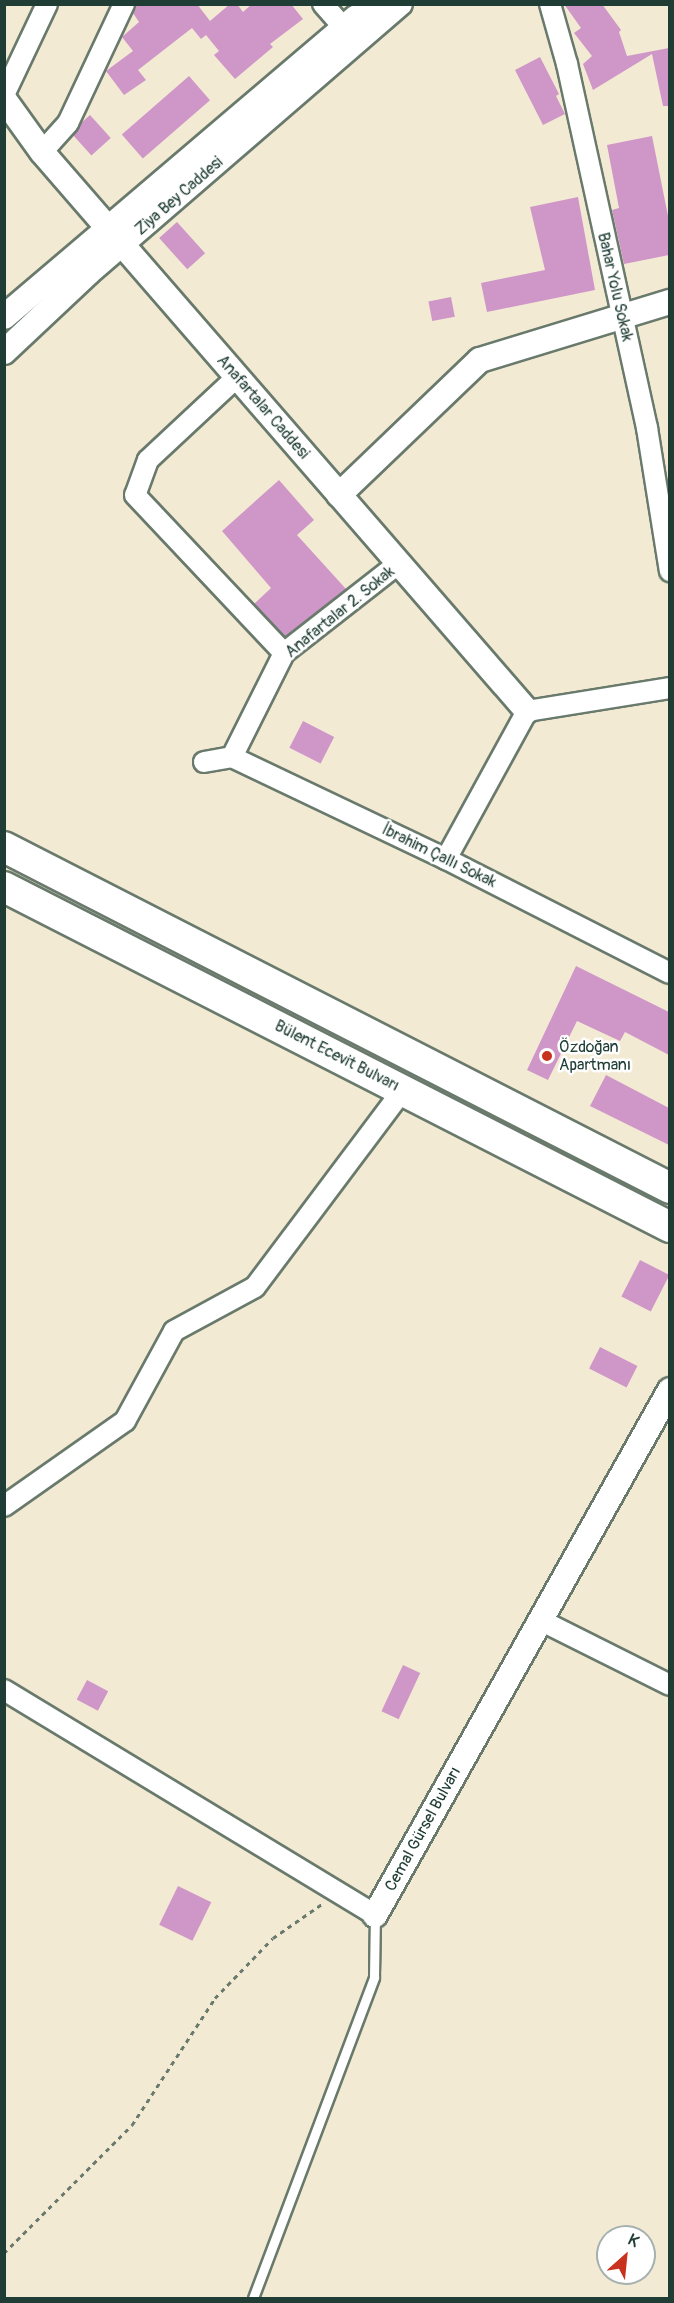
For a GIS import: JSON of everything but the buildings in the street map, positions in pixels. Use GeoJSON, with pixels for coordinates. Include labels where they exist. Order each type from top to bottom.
{"type":"FeatureCollection","features":[{"type":"Feature","properties":{"kind":"main road"},"geometry":{"type":"LineString","coordinates":[[4,847],[669,1188]]}},
{"type":"Feature","properties":{"kind":"main road","name":"Bülent Ecevit Bulvarı"},"geometry":{"type":"LineString","coordinates":[[4,887],[669,1227]]}},
{"type":"Feature","properties":{"kind":"street"},"geometry":{"type":"LineString","coordinates":[[4,97],[47,4]]}},
{"type":"Feature","properties":{"kind":"street"},"geometry":{"type":"LineString","coordinates":[[42,152],[68,123],[124,4]]}},
{"type":"Feature","properties":{"kind":"street"},"geometry":{"type":"LineString","coordinates":[[323,4],[358,21]]}},
{"type":"Feature","properties":{"kind":"street","name":"Ziya Bey Caddesi"},"geometry":{"type":"LineString","coordinates":[[4,352],[116,237],[358,21],[400,4]]}},
{"type":"Feature","properties":{"kind":"street","name":"Bahar Yolu Sokak"},"geometry":{"type":"LineString","coordinates":[[550,4],[567,64],[647,428],[669,571]]}},
{"type":"Feature","properties":{"kind":"street","name":"Anafartalar Caddesi"},"geometry":{"type":"LineString","coordinates":[[4,97],[42,152],[527,711]]}},
{"type":"Feature","properties":{"kind":"street","name":"Ziya Bey Caddesi"},"geometry":{"type":"LineString","coordinates":[[4,317],[116,237]]}},
{"type":"Feature","properties":{"kind":"street"},"geometry":{"type":"LineString","coordinates":[[339,495],[480,360],[669,302]]}},
{"type":"Feature","properties":{"kind":"street"},"geometry":{"type":"LineString","coordinates":[[237,377],[148,460],[135,495],[284,653]]}},
{"type":"Feature","properties":{"kind":"street","name":"Anafartalar 2. Sokak"},"geometry":{"type":"LineString","coordinates":[[232,757],[284,653],[399,563]]}},
{"type":"Feature","properties":{"kind":"street"},"geometry":{"type":"LineString","coordinates":[[446,859],[527,711],[669,688]]}},
{"type":"Feature","properties":{"kind":"street"},"geometry":{"type":"LineString","coordinates":[[204,762],[232,757]]}},
{"type":"Feature","properties":{"kind":"street","name":"İbrahim Çallı Sokak"},"geometry":{"type":"LineString","coordinates":[[232,757],[446,859],[669,973]]}},
{"type":"Feature","properties":{"kind":"street"},"geometry":{"type":"LineString","coordinates":[[4,1506],[125,1421],[174,1331],[255,1287],[403,1090]]}},
{"type":"Feature","properties":{"kind":"street","name":"Cemal Gürsel Bulvarı"},"geometry":{"type":"LineString","coordinates":[[375,1915],[669,1390]]}},
{"type":"Feature","properties":{"kind":"street"},"geometry":{"type":"LineString","coordinates":[[540,1620],[669,1685]]}},
{"type":"Feature","properties":{"kind":"street"},"geometry":{"type":"LineString","coordinates":[[4,1690],[375,1915]]}},
{"type":"Feature","properties":{"kind":"lane","name":"Cemal Gürsel Bulvarı"},"geometry":{"type":"LineString","coordinates":[[253,2298],[374,1977],[375,1915]]}},
{"type":"Feature","properties":{"kind":"path"},"geometry":{"type":"LineString","coordinates":[[4,2253],[132,2125],[215,1998],[273,1938],[339,1893]]}},
{"type":"Feature","properties":{"kind":"place","name":"Özdoğan Apartmanı"},"geometry":{"type":"Point","coordinates":[547,1056]}}]}
